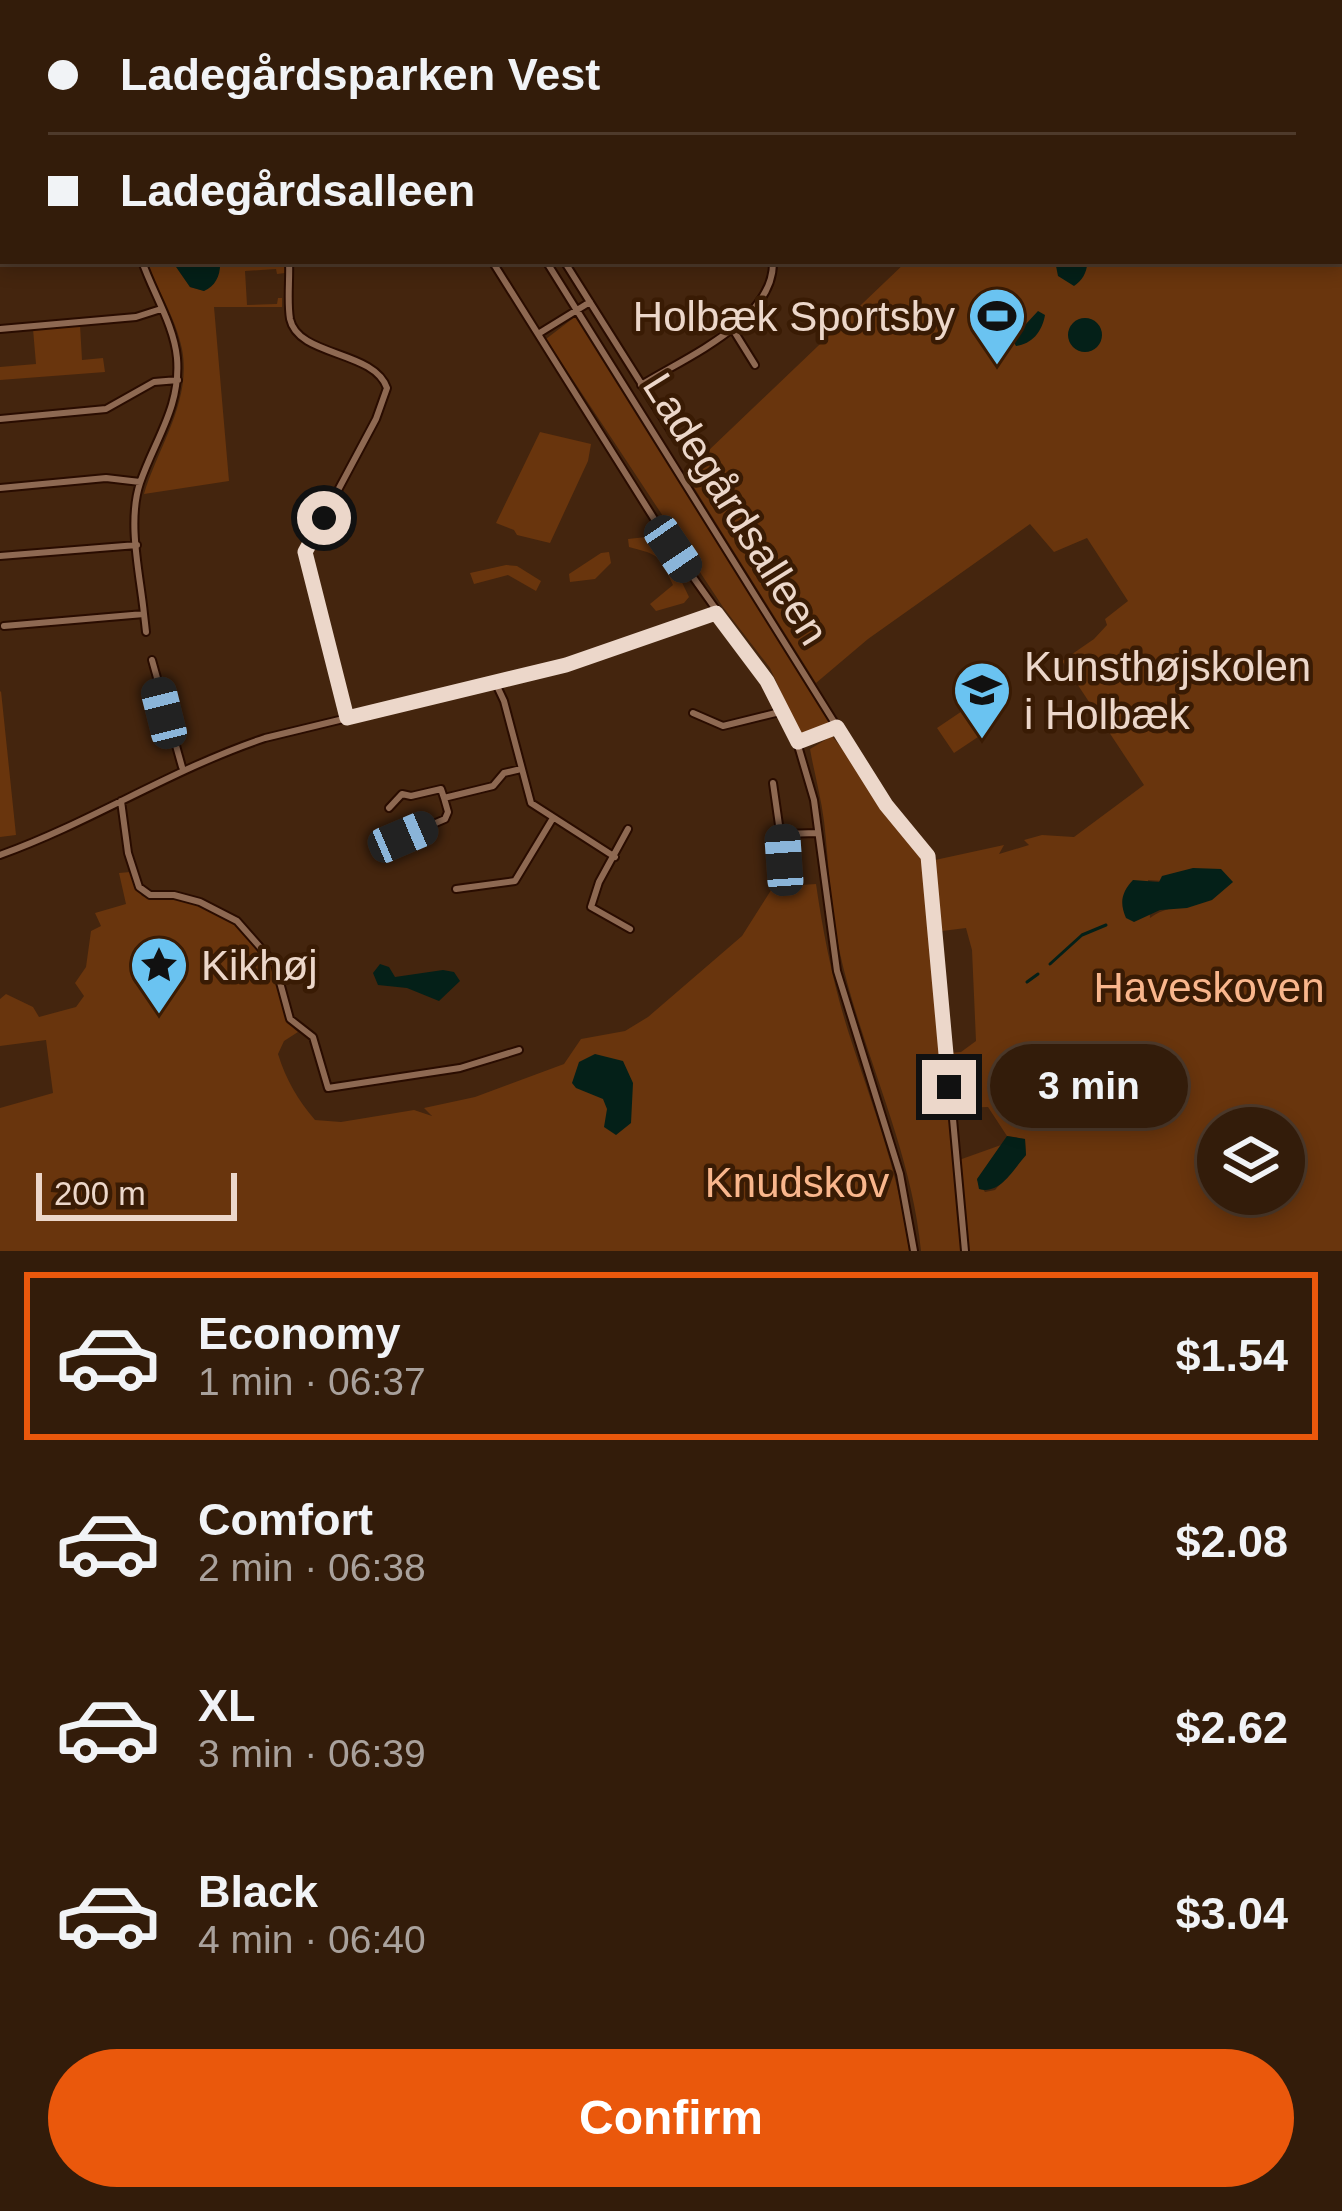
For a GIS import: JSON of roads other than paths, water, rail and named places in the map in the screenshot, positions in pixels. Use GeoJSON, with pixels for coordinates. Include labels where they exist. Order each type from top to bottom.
{"type":"FeatureCollection","features":[{"type":"Feature","properties":{"kind":"street"},"geometry":{"type":"LineString","coordinates":[[143,264],[173,335],[178,380],[170,418],[140,482],[136,508],[146,632]]}},
{"type":"Feature","properties":{"kind":"street"},"geometry":{"type":"LineString","coordinates":[[289,264],[290,319],[298,334],[382,376],[386,398],[305,552],[347,718]]}},
{"type":"Feature","properties":{"kind":"street"},"geometry":{"type":"LineString","coordinates":[[494,264],[707,600],[778,700],[798,742],[817,829],[837,971],[895,1156],[914,1251]]}},
{"type":"Feature","properties":{"kind":"street","name":"Ladegårdsalleen"},"geometry":{"type":"LineString","coordinates":[[548,264],[886,805],[928,856],[965,1251]]}},
{"type":"Feature","properties":{"kind":"street"},"geometry":{"type":"LineString","coordinates":[[566,264],[673,434]]}},
{"type":"Feature","properties":{"kind":"street"},"geometry":{"type":"LineString","coordinates":[[641,385],[732,328],[764,299],[773,264]]}},
{"type":"Feature","properties":{"kind":"street"},"geometry":{"type":"LineString","coordinates":[[538,334],[590,302]]}},
{"type":"Feature","properties":{"kind":"street"},"geometry":{"type":"LineString","coordinates":[[0,329],[136,317],[161,309]]}},
{"type":"Feature","properties":{"kind":"street"},"geometry":{"type":"LineString","coordinates":[[732,328],[755,365]]}},
{"type":"Feature","properties":{"kind":"street"},"geometry":{"type":"LineString","coordinates":[[0,419],[106,409],[154,382],[178,380]]}},
{"type":"Feature","properties":{"kind":"street"},"geometry":{"type":"LineString","coordinates":[[0,488],[106,478],[140,482]]}},
{"type":"Feature","properties":{"kind":"street"},"geometry":{"type":"LineString","coordinates":[[0,556],[137,544]]}},
{"type":"Feature","properties":{"kind":"street"},"geometry":{"type":"LineString","coordinates":[[688,620],[707,600]]}},
{"type":"Feature","properties":{"kind":"street"},"geometry":{"type":"LineString","coordinates":[[0,855],[49,838],[187,766],[265,738],[500,682],[611,651],[716,613]]}},
{"type":"Feature","properties":{"kind":"street"},"geometry":{"type":"LineString","coordinates":[[4,626],[144,614]]}},
{"type":"Feature","properties":{"kind":"street"},"geometry":{"type":"LineString","coordinates":[[152,660],[174,741],[187,766]]}},
{"type":"Feature","properties":{"kind":"street"},"geometry":{"type":"LineString","coordinates":[[500,682],[530,802],[615,857]]}},
{"type":"Feature","properties":{"kind":"street"},"geometry":{"type":"LineString","coordinates":[[764,714],[778,700]]}},
{"type":"Feature","properties":{"kind":"street"},"geometry":{"type":"LineString","coordinates":[[693,712],[723,726],[784,711]]}},
{"type":"Feature","properties":{"kind":"street"},"geometry":{"type":"LineString","coordinates":[[798,742],[837,727]]}},
{"type":"Feature","properties":{"kind":"street"},"geometry":{"type":"LineString","coordinates":[[444,798],[493,786],[504,773],[521,769]]}},
{"type":"Feature","properties":{"kind":"street"},"geometry":{"type":"LineString","coordinates":[[772,783],[784,860]]}},
{"type":"Feature","properties":{"kind":"street"},"geometry":{"type":"LineString","coordinates":[[389,808],[401,794],[441,789],[448,812],[445,819],[403,837]]}},
{"type":"Feature","properties":{"kind":"street"},"geometry":{"type":"LineString","coordinates":[[117,804],[139,887],[151,895],[184,896],[224,912],[275,964],[290,1019],[313,1036],[325,1084],[331,1090],[460,1068],[519,1050]]}},
{"type":"Feature","properties":{"kind":"street"},"geometry":{"type":"LineString","coordinates":[[456,889],[515,880],[553,818]]}},
{"type":"Feature","properties":{"kind":"street"},"geometry":{"type":"LineString","coordinates":[[782,834],[817,829]]}},
{"type":"Feature","properties":{"kind":"street"},"geometry":{"type":"LineString","coordinates":[[628,830],[599,882],[592,907],[630,929]]}},
{"type":"Feature","properties":{"kind":"waterway"},"geometry":{"type":"LineString","coordinates":[[1050,964],[1082,935],[1106,925]]}},
{"type":"Feature","properties":{"kind":"waterway"},"geometry":{"type":"LineString","coordinates":[[1027,982],[1038,974]]}},
{"type":"Feature","properties":{"kind":"place","name":"Holbæk Sportsby"},"geometry":{"type":"Point","coordinates":[997,367]}},
{"type":"Feature","properties":{"kind":"place","name":"Kunsthøjskolen i Holbæk"},"geometry":{"type":"Point","coordinates":[982,741]}},
{"type":"Feature","properties":{"kind":"place","name":"Kikhøj"},"geometry":{"type":"Point","coordinates":[159,1016]}},
{"type":"Feature","properties":{"kind":"park label","name":"Haveskoven"},"geometry":{"type":"Point","coordinates":[1209,987]}},
{"type":"Feature","properties":{"kind":"park label","name":"Knudskov"},"geometry":{"type":"Point","coordinates":[797,1182]}}]}
